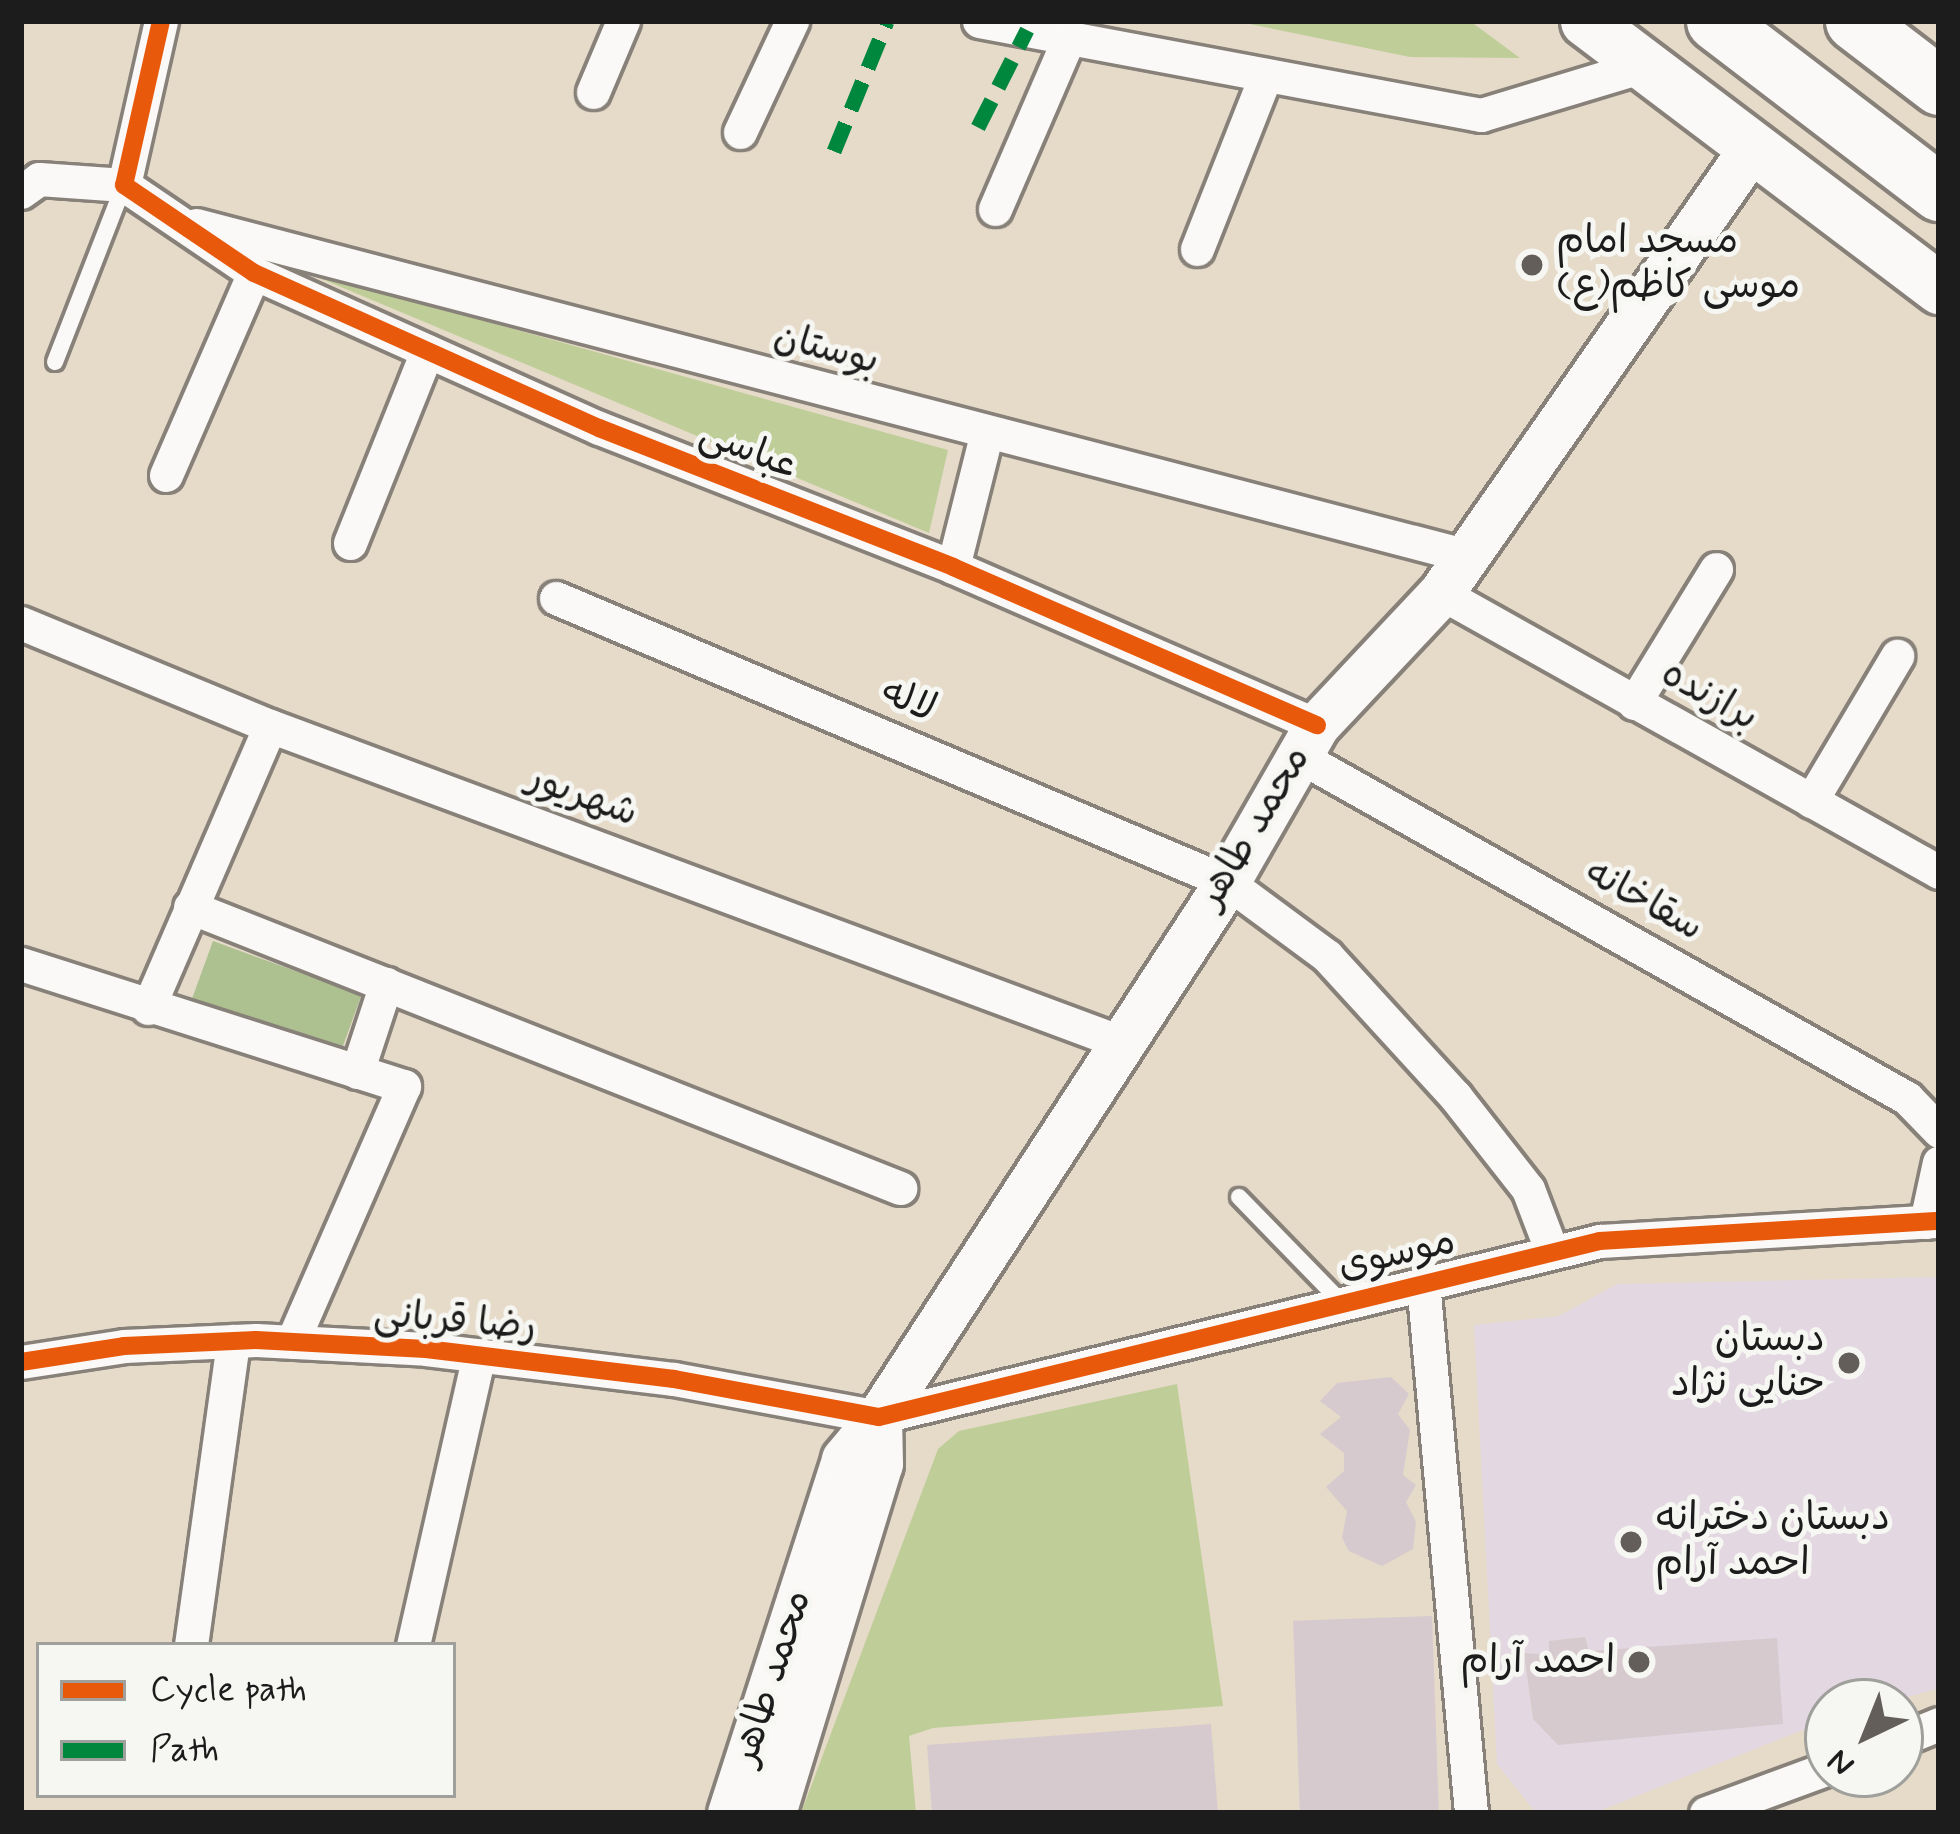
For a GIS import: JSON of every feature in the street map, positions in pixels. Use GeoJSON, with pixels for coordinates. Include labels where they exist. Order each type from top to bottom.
{"type":"FeatureCollection","features":[{"type":"Feature","properties":{"kind":"highway"},"geometry":{"type":"LineString","coordinates":[[1715,21],[1939,192]]}},
{"type":"Feature","properties":{"kind":"highway"},"geometry":{"type":"LineString","coordinates":[[1854,21],[1939,86]]}},
{"type":"Feature","properties":{"kind":"main road"},"geometry":{"type":"LineString","coordinates":[[1586,21],[1939,288]]}},
{"type":"Feature","properties":{"kind":"main road","name":"محمد طاهر"},"geometry":{"type":"LineString","coordinates":[[730,1813],[844,1459],[879,1417],[1118,1041],[1227,883],[1307,740],[1441,593],[1751,149]]}},
{"type":"Feature","properties":{"kind":"main road","name":"محمد طاهر"},"geometry":{"type":"LineString","coordinates":[[772,1813],[880,1464],[879,1417]]}},
{"type":"Feature","properties":{"kind":"street"},"geometry":{"type":"LineString","coordinates":[[21,193],[39,179],[124,185],[161,21]]}},
{"type":"Feature","properties":{"kind":"street"},"geometry":{"type":"LineString","coordinates":[[593,92],[623,21]]}},
{"type":"Feature","properties":{"kind":"street"},"geometry":{"type":"LineString","coordinates":[[740,132],[792,21]]}},
{"type":"Feature","properties":{"kind":"street"},"geometry":{"type":"LineString","coordinates":[[979,21],[1480,115],[1643,66]]}},
{"type":"Feature","properties":{"kind":"street"},"geometry":{"type":"LineString","coordinates":[[995,209],[1069,38]]}},
{"type":"Feature","properties":{"kind":"street"},"geometry":{"type":"LineString","coordinates":[[1197,248],[1266,75]]}},
{"type":"Feature","properties":{"kind":"street","name":"عباسی"},"geometry":{"type":"LineString","coordinates":[[124,185],[254,273],[599,428],[953,566],[1307,740]]}},
{"type":"Feature","properties":{"kind":"street","name":"بوستان"},"geometry":{"type":"LineString","coordinates":[[165,217],[986,436],[1468,556]]}},
{"type":"Feature","properties":{"kind":"street"},"geometry":{"type":"LineString","coordinates":[[166,475],[254,273]]}},
{"type":"Feature","properties":{"kind":"street"},"geometry":{"type":"LineString","coordinates":[[350,543],[427,351]]}},
{"type":"Feature","properties":{"kind":"street"},"geometry":{"type":"LineString","coordinates":[[953,566],[986,436]]}},
{"type":"Feature","properties":{"kind":"street"},"geometry":{"type":"LineString","coordinates":[[1634,703],[1716,568]]}},
{"type":"Feature","properties":{"kind":"street","name":"برازنده"},"geometry":{"type":"LineString","coordinates":[[1441,593],[1939,872]]}},
{"type":"Feature","properties":{"kind":"street","name":"لاله"},"geometry":{"type":"LineString","coordinates":[[556,598],[1227,883],[1327,956],[1455,1096],[1528,1190],[1552,1252]]}},
{"type":"Feature","properties":{"kind":"street","name":"شهریور"},"geometry":{"type":"LineString","coordinates":[[21,623],[270,726],[1118,1041]]}},
{"type":"Feature","properties":{"kind":"street"},"geometry":{"type":"LineString","coordinates":[[1811,801],[1897,656]]}},
{"type":"Feature","properties":{"kind":"street"},"geometry":{"type":"LineString","coordinates":[[148,1007],[270,726]]}},
{"type":"Feature","properties":{"kind":"street","name":"سقاخانه"},"geometry":{"type":"LineString","coordinates":[[1307,740],[1907,1098],[1939,1131]]}},
{"type":"Feature","properties":{"kind":"street"},"geometry":{"type":"LineString","coordinates":[[190,908],[901,1188]]}},
{"type":"Feature","properties":{"kind":"street"},"geometry":{"type":"LineString","coordinates":[[21,964],[404,1086],[292,1342]]}},
{"type":"Feature","properties":{"kind":"street"},"geometry":{"type":"LineString","coordinates":[[357,1072],[386,984]]}},
{"type":"Feature","properties":{"kind":"street"},"geometry":{"type":"LineString","coordinates":[[1932,1221],[1939,1162]]}},
{"type":"Feature","properties":{"kind":"street","name":"موسوی"},"geometry":{"type":"LineString","coordinates":[[879,1417],[1600,1241],[1932,1221]]}},
{"type":"Feature","properties":{"kind":"street"},"geometry":{"type":"LineString","coordinates":[[1423,1282],[1471,1813]]}},
{"type":"Feature","properties":{"kind":"street"},"geometry":{"type":"LineString","coordinates":[[191,1642],[233,1341]]}},
{"type":"Feature","properties":{"kind":"street","name":"رضا قربانی"},"geometry":{"type":"LineString","coordinates":[[26,1354],[233,1341],[479,1355],[879,1417]]}},
{"type":"Feature","properties":{"kind":"street"},"geometry":{"type":"LineString","coordinates":[[413,1642],[479,1355]]}},
{"type":"Feature","properties":{"kind":"street"},"geometry":{"type":"LineString","coordinates":[[1706,1813],[1804,1777]]}},
{"type":"Feature","properties":{"kind":"lane"},"geometry":{"type":"LineString","coordinates":[[55,362],[124,185]]}},
{"type":"Feature","properties":{"kind":"lane"},"geometry":{"type":"LineString","coordinates":[[1239,1197],[1340,1301]]}},
{"type":"Feature","properties":{"kind":"shaded area"},"geometry":{"type":"Polygon","coordinates":[[[1939,1277],[1939,1688],[1924,1692],[1924,1678],[1804,1678],[1804,1730],[1594,1813],[1536,1813],[1497,1764],[1474,1325],[1559,1316],[1617,1284],[1939,1277]],[[1585,1637],[1550,1641],[1549,1655],[1524,1654],[1533,1719],[1558,1745],[1741,1642],[1589,1651],[1585,1637]]]}},
{"type":"Feature","properties":{"kind":"green space"},"geometry":{"type":"Polygon","coordinates":[[[1235,21],[1470,21],[1520,58],[1410,57],[1235,21]]]}},
{"type":"Feature","properties":{"kind":"green space"},"geometry":{"type":"Polygon","coordinates":[[[298,269],[948,450],[929,533],[298,269]]]}},
{"type":"Feature","properties":{"kind":"green space"},"geometry":{"type":"Polygon","coordinates":[[[213,941],[361,995],[340,1054],[191,1000],[213,941]]]}},
{"type":"Feature","properties":{"kind":"green space"},"geometry":{"type":"Polygon","coordinates":[[[1177,1384],[1223,1706],[933,1728],[909,1736],[916,1813],[801,1813],[938,1449],[959,1431],[1177,1384]]]}},
{"type":"Feature","properties":{"kind":"building"},"geometry":{"type":"Polygon","coordinates":[[[1391,1377],[1409,1394],[1398,1414],[1410,1430],[1403,1475],[1416,1485],[1406,1502],[1416,1522],[1413,1549],[1382,1566],[1349,1551],[1342,1538],[1347,1511],[1326,1487],[1344,1471],[1344,1453],[1320,1434],[1341,1417],[1320,1401],[1337,1383],[1391,1377]]]}},
{"type":"Feature","properties":{"kind":"building"},"geometry":{"type":"Polygon","coordinates":[[[1432,1616],[1439,1813],[1300,1813],[1293,1621],[1432,1616]]]}},
{"type":"Feature","properties":{"kind":"building"},"geometry":{"type":"Polygon","coordinates":[[[1585,1637],[1589,1651],[1777,1638],[1783,1724],[1558,1745],[1533,1719],[1524,1653],[1549,1655],[1549,1641],[1585,1637]]]}},
{"type":"Feature","properties":{"kind":"building"},"geometry":{"type":"Polygon","coordinates":[[[1211,1724],[1218,1813],[932,1813],[927,1745],[1211,1724]]]}},
{"type":"Feature","properties":{"kind":"marked path"},"geometry":{"type":"LineString","coordinates":[[834,151],[887,21]]}},
{"type":"Feature","properties":{"kind":"marked path"},"geometry":{"type":"LineString","coordinates":[[978,127],[1027,30]]}},
{"type":"Feature","properties":{"kind":"cycle path"},"geometry":{"type":"LineString","coordinates":[[161,21],[124,185],[254,273],[599,428],[953,567],[1317,725]]}},
{"type":"Feature","properties":{"kind":"cycle path"},"geometry":{"type":"LineString","coordinates":[[21,1362],[124,1346],[256,1340],[426,1349],[674,1379],[879,1417],[1600,1241],[1939,1221]]}},
{"type":"Feature","properties":{"kind":"place","name":"مسجد امام موسی کاظم(ع)"},"geometry":{"type":"Point","coordinates":[1532,265]}},
{"type":"Feature","properties":{"kind":"place","name":"دبستان حنایی نژاد"},"geometry":{"type":"Point","coordinates":[1849,1363]}},
{"type":"Feature","properties":{"kind":"place","name":"دبستان دخترانه احمد آرام"},"geometry":{"type":"Point","coordinates":[1631,1542]}},
{"type":"Feature","properties":{"kind":"place","name":"احمد آرام"},"geometry":{"type":"Point","coordinates":[1639,1662]}}]}
